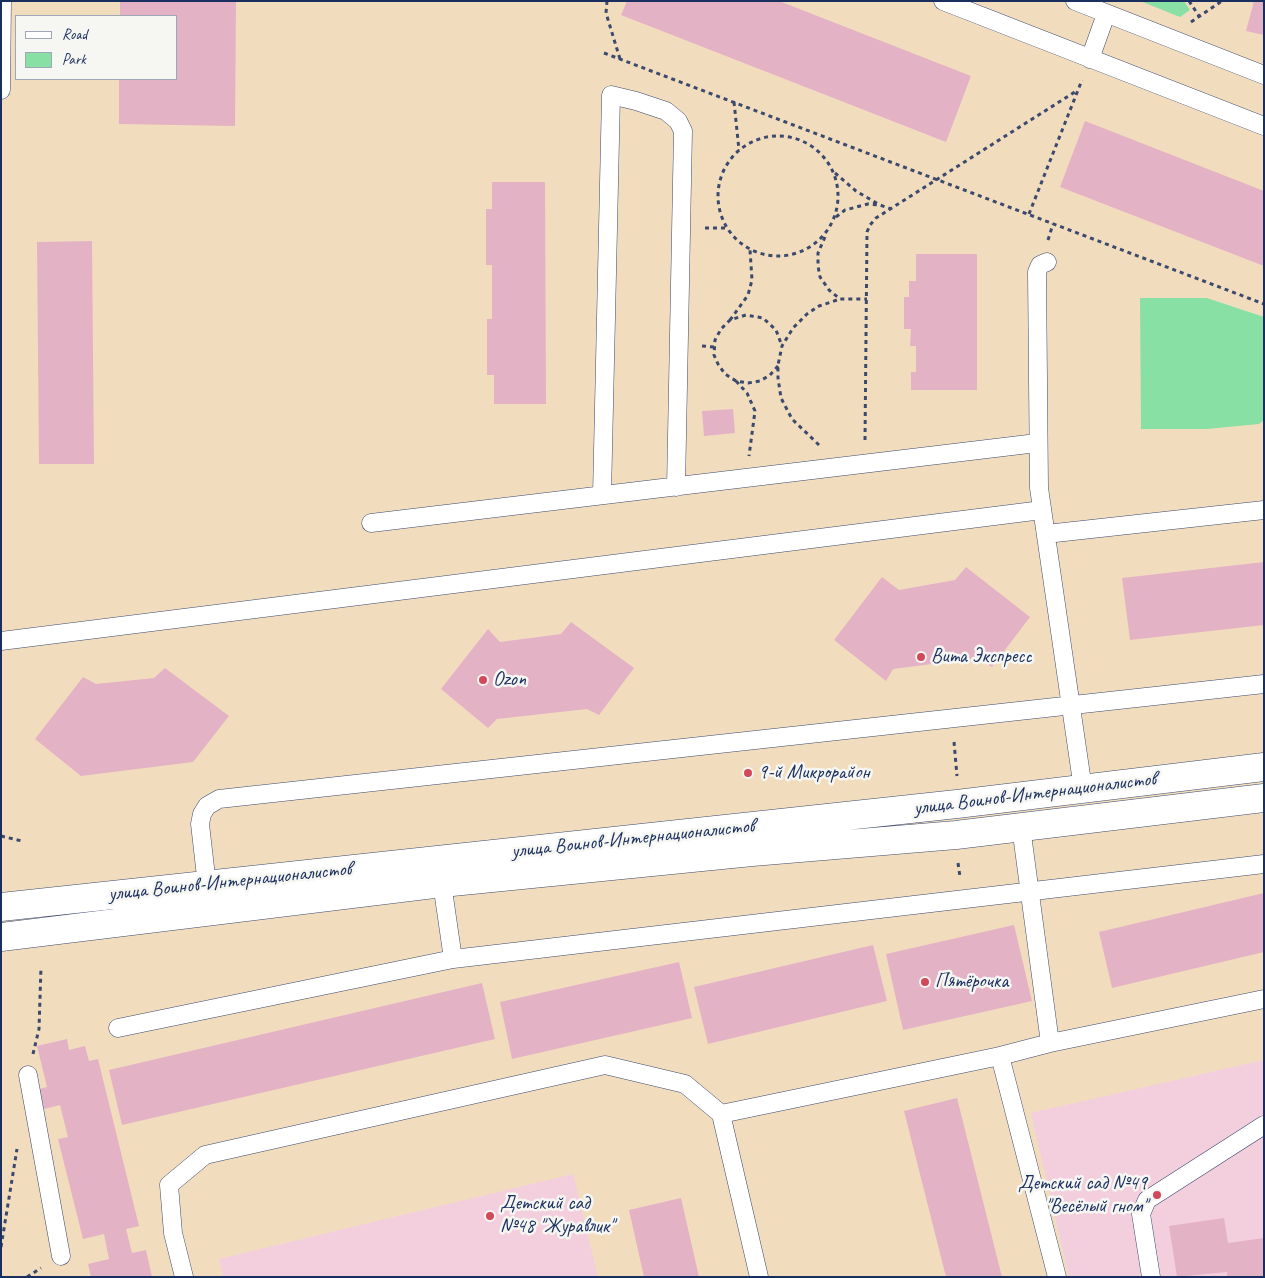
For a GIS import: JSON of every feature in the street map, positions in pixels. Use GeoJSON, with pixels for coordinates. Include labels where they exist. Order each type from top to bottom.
{"type":"FeatureCollection","features":[{"type":"Feature","properties":{"kind":"main road","name":"улица Воинов-Интернационалистов"},"geometry":{"type":"LineString","coordinates":[[1,907],[1083,789],[1264,767]]}},
{"type":"Feature","properties":{"kind":"main road"},"geometry":{"type":"LineString","coordinates":[[1083,789],[1088,818]]}},
{"type":"Feature","properties":{"kind":"main road"},"geometry":{"type":"LineString","coordinates":[[1017,796],[1021,827]]}},
{"type":"Feature","properties":{"kind":"main road","name":"улица Воинов-Интернационалистов"},"geometry":{"type":"LineString","coordinates":[[1,937],[442,883],[1021,827],[1264,798]]}},
{"type":"Feature","properties":{"kind":"lane"},"geometry":{"type":"LineString","coordinates":[[1,90],[2,1]]}},
{"type":"Feature","properties":{"kind":"lane"},"geometry":{"type":"LineString","coordinates":[[943,1],[1264,126]]}},
{"type":"Feature","properties":{"kind":"lane"},"geometry":{"type":"LineString","coordinates":[[1075,1],[1264,75]]}},
{"type":"Feature","properties":{"kind":"lane"},"geometry":{"type":"LineString","coordinates":[[1090,58],[1106,14]]}},
{"type":"Feature","properties":{"kind":"lane"},"geometry":{"type":"LineString","coordinates":[[602,495],[611,96],[636,101],[666,111],[678,120],[683,131],[676,486]]}},
{"type":"Feature","properties":{"kind":"lane"},"geometry":{"type":"LineString","coordinates":[[1047,262],[1040,265],[1037,272],[1037,443],[1042,510],[1083,789]]}},
{"type":"Feature","properties":{"kind":"lane"},"geometry":{"type":"LineString","coordinates":[[371,524],[1037,443]]}},
{"type":"Feature","properties":{"kind":"lane"},"geometry":{"type":"LineString","coordinates":[[1,641],[1042,510]]}},
{"type":"Feature","properties":{"kind":"lane"},"geometry":{"type":"LineString","coordinates":[[1046,534],[1264,510]]}},
{"type":"Feature","properties":{"kind":"lane"},"geometry":{"type":"LineString","coordinates":[[207,885],[200,824],[202,814],[207,806],[219,799],[1264,684]]}},
{"type":"Feature","properties":{"kind":"lane"},"geometry":{"type":"LineString","coordinates":[[1021,827],[1050,1043]]}},
{"type":"Feature","properties":{"kind":"lane"},"geometry":{"type":"LineString","coordinates":[[118,1028],[453,958],[1264,864]]}},
{"type":"Feature","properties":{"kind":"lane"},"geometry":{"type":"LineString","coordinates":[[442,883],[453,958]]}},
{"type":"Feature","properties":{"kind":"lane"},"geometry":{"type":"LineString","coordinates":[[720,1114],[1264,999]]}},
{"type":"Feature","properties":{"kind":"lane"},"geometry":{"type":"LineString","coordinates":[[1000,1056],[1057,1277]]}},
{"type":"Feature","properties":{"kind":"lane"},"geometry":{"type":"LineString","coordinates":[[184,1277],[173,1232],[170,1185],[206,1155],[605,1065],[685,1084],[720,1114],[759,1277]]}},
{"type":"Feature","properties":{"kind":"lane"},"geometry":{"type":"LineString","coordinates":[[28,1075],[61,1256]]}},
{"type":"Feature","properties":{"kind":"lane"},"geometry":{"type":"LineString","coordinates":[[1151,1277],[1141,1214],[1147,1200],[1264,1125]]}},
{"type":"Feature","properties":{"kind":"path"},"geometry":{"type":"LineString","coordinates":[[607,1],[606,13],[620,59]]}},
{"type":"Feature","properties":{"kind":"path"},"geometry":{"type":"LineString","coordinates":[[1189,1],[1199,16]]}},
{"type":"Feature","properties":{"kind":"path"},"geometry":{"type":"LineString","coordinates":[[1167,37],[1222,1]]}},
{"type":"Feature","properties":{"kind":"path"},"geometry":{"type":"LineString","coordinates":[[604,53],[1264,304]]}},
{"type":"Feature","properties":{"kind":"path"},"geometry":{"type":"LineString","coordinates":[[1029,214],[1090,58]]}},
{"type":"Feature","properties":{"kind":"path"},"geometry":{"type":"LineString","coordinates":[[864,463],[868,228],[872,221],[1078,90]]}},
{"type":"Feature","properties":{"kind":"path"},"geometry":{"type":"LineString","coordinates":[[734,102],[739,150]]}},
{"type":"Feature","properties":{"kind":"path"},"geometry":{"type":"LineString","coordinates":[[826,234],[814,246],[799,253],[766,256],[750,250],[737,240],[727,228],[720,212],[718,195],[720,178],[728,162],[739,150],[755,139],[774,135],[792,137],[810,144],[825,156],[834,172],[839,195],[836,217],[818,253],[818,266],[820,277],[828,290],[840,299]]}},
{"type":"Feature","properties":{"kind":"path"},"geometry":{"type":"LineString","coordinates":[[834,172],[856,191],[891,209]]}},
{"type":"Feature","properties":{"kind":"path"},"geometry":{"type":"LineString","coordinates":[[836,217],[856,206],[880,204]]}},
{"type":"Feature","properties":{"kind":"path"},"geometry":{"type":"LineString","coordinates":[[750,250],[753,265],[748,295],[721,329],[715,340],[714,355],[725,374],[736,381],[747,393],[755,411],[754,429],[750,445],[751,477]]}},
{"type":"Feature","properties":{"kind":"path"},"geometry":{"type":"LineString","coordinates":[[841,466],[792,419],[782,398],[778,378],[778,365],[782,346],[793,328],[807,314],[819,306],[840,299],[866,300]]}},
{"type":"Feature","properties":{"kind":"path"},"geometry":{"type":"LineString","coordinates":[[730,320],[746,315],[763,318],[776,330],[782,346]]}},
{"type":"Feature","properties":{"kind":"path"},"geometry":{"type":"LineString","coordinates":[[736,381],[748,383],[760,381],[770,375],[778,365]]}},
{"type":"Feature","properties":{"kind":"path"},"geometry":{"type":"LineString","coordinates":[[952,718],[957,784]]}},
{"type":"Feature","properties":{"kind":"path"},"geometry":{"type":"LineString","coordinates":[[1,836],[22,841]]}},
{"type":"Feature","properties":{"kind":"path"},"geometry":{"type":"LineString","coordinates":[[28,1075],[39,1029],[41,967]]}},
{"type":"Feature","properties":{"kind":"path"},"geometry":{"type":"LineString","coordinates":[[1,1247],[18,1142]]}},
{"type":"Feature","properties":{"kind":"shaded area","name":"Детский сад №49 \"Весёлый гном\""},"geometry":{"type":"Polygon","coordinates":[[[1264,1060],[1264,1277],[1069,1277],[1031,1113],[1264,1060]]]}},
{"type":"Feature","properties":{"kind":"shaded area","name":"Детский сад №48 \"Журавлик\""},"geometry":{"type":"Polygon","coordinates":[[[573,1174],[598,1277],[223,1277],[219,1259],[573,1174]]]}},
{"type":"Feature","properties":{"kind":"green space"},"geometry":{"type":"Polygon","coordinates":[[[1140,1],[1184,1],[1190,10],[1180,17],[1140,1]]]}},
{"type":"Feature","properties":{"kind":"green space"},"geometry":{"type":"Polygon","coordinates":[[[1140,298],[1207,298],[1264,317],[1264,420],[1259,424],[1207,429],[1141,429],[1140,298]]]}},
{"type":"Feature","properties":{"kind":"building"},"geometry":{"type":"Polygon","coordinates":[[[120,1],[236,1],[235,126],[119,124],[119,80],[178,80],[178,15],[120,15],[120,1]]]}},
{"type":"Feature","properties":{"kind":"building"},"geometry":{"type":"Polygon","coordinates":[[[627,1],[779,1],[971,76],[946,142],[621,15],[627,1]]]}},
{"type":"Feature","properties":{"kind":"building"},"geometry":{"type":"Polygon","coordinates":[[[1254,1],[1264,2],[1264,35],[1246,31],[1254,1]]]}},
{"type":"Feature","properties":{"kind":"building"},"geometry":{"type":"Polygon","coordinates":[[[1085,121],[1264,191],[1264,266],[1060,187],[1085,121]]]}},
{"type":"Feature","properties":{"kind":"building"},"geometry":{"type":"Polygon","coordinates":[[[492,182],[545,182],[546,404],[494,404],[494,375],[487,375],[487,319],[492,319],[492,265],[486,265],[486,209],[492,209],[492,182]]]}},
{"type":"Feature","properties":{"kind":"building"},"geometry":{"type":"Polygon","coordinates":[[[92,241],[94,464],[39,464],[37,242],[92,241]]]}},
{"type":"Feature","properties":{"kind":"building"},"geometry":{"type":"Polygon","coordinates":[[[916,254],[977,254],[977,390],[911,390],[911,372],[916,372],[916,346],[910,346],[911,329],[904,329],[904,297],[909,297],[909,281],[916,281],[916,254]]]}},
{"type":"Feature","properties":{"kind":"building"},"geometry":{"type":"Polygon","coordinates":[[[733,409],[735,433],[704,436],[702,411],[733,409]]]}},
{"type":"Feature","properties":{"kind":"building"},"geometry":{"type":"Polygon","coordinates":[[[1264,562],[1264,625],[1130,640],[1122,578],[1264,562]]]}},
{"type":"Feature","properties":{"kind":"building"},"geometry":{"type":"Polygon","coordinates":[[[966,567],[1030,617],[992,667],[978,658],[893,669],[886,681],[834,640],[882,577],[899,590],[955,580],[966,567]]]}},
{"type":"Feature","properties":{"kind":"building"},"geometry":{"type":"Polygon","coordinates":[[[571,622],[634,668],[599,715],[587,709],[497,719],[488,728],[441,689],[488,629],[500,642],[561,634],[571,622]]]}},
{"type":"Feature","properties":{"kind":"building"},"geometry":{"type":"Polygon","coordinates":[[[165,668],[229,716],[193,762],[81,776],[35,739],[83,677],[96,684],[154,678],[165,668]]]}},
{"type":"Feature","properties":{"kind":"building"},"geometry":{"type":"Polygon","coordinates":[[[1264,893],[1264,952],[1112,988],[1099,932],[1264,893]]]}},
{"type":"Feature","properties":{"kind":"building"},"geometry":{"type":"Polygon","coordinates":[[[1014,925],[1032,1001],[903,1030],[886,954],[1014,925]]]}},
{"type":"Feature","properties":{"kind":"building"},"geometry":{"type":"Polygon","coordinates":[[[873,945],[887,1001],[708,1044],[694,987],[873,945]]]}},
{"type":"Feature","properties":{"kind":"building"},"geometry":{"type":"Polygon","coordinates":[[[679,962],[692,1018],[512,1059],[500,1002],[679,962]]]}},
{"type":"Feature","properties":{"kind":"building"},"geometry":{"type":"Polygon","coordinates":[[[482,983],[495,1039],[122,1125],[109,1070],[482,983]]]}},
{"type":"Feature","properties":{"kind":"building"},"geometry":{"type":"Polygon","coordinates":[[[67,1039],[69,1050],[85,1046],[89,1061],[98,1059],[139,1226],[126,1229],[132,1253],[146,1250],[152,1277],[91,1277],[88,1264],[109,1259],[104,1234],[83,1239],[58,1139],[68,1137],[60,1105],[44,1109],[39,1089],[47,1087],[37,1046],[67,1039]]]}},
{"type":"Feature","properties":{"kind":"building"},"geometry":{"type":"Polygon","coordinates":[[[957,1098],[1002,1277],[946,1277],[904,1111],[957,1098]]]}},
{"type":"Feature","properties":{"kind":"building"},"geometry":{"type":"Polygon","coordinates":[[[681,1198],[699,1277],[644,1277],[629,1210],[681,1198]]]}},
{"type":"Feature","properties":{"kind":"building"},"geometry":{"type":"Polygon","coordinates":[[[1224,1218],[1228,1243],[1264,1238],[1264,1277],[1227,1277],[1227,1272],[1177,1277],[1169,1226],[1224,1218]]]}},
{"type":"Feature","properties":{"kind":"place","name":"Вита Экспресс"},"geometry":{"type":"Point","coordinates":[921,657]}},
{"type":"Feature","properties":{"kind":"place","name":"Ozon"},"geometry":{"type":"Point","coordinates":[483,680]}},
{"type":"Feature","properties":{"kind":"place","name":"9-й Микрорайон"},"geometry":{"type":"Point","coordinates":[748,773]}},
{"type":"Feature","properties":{"kind":"place","name":"Пятёрочка"},"geometry":{"type":"Point","coordinates":[925,982]}},
{"type":"Feature","properties":{"kind":"place","name":"Детский сад №49 \"Весёлый гном\""},"geometry":{"type":"Point","coordinates":[1157,1195]}},
{"type":"Feature","properties":{"kind":"place","name":"Детский сад №48 \"Журавлик\""},"geometry":{"type":"Point","coordinates":[490,1216]}}]}
